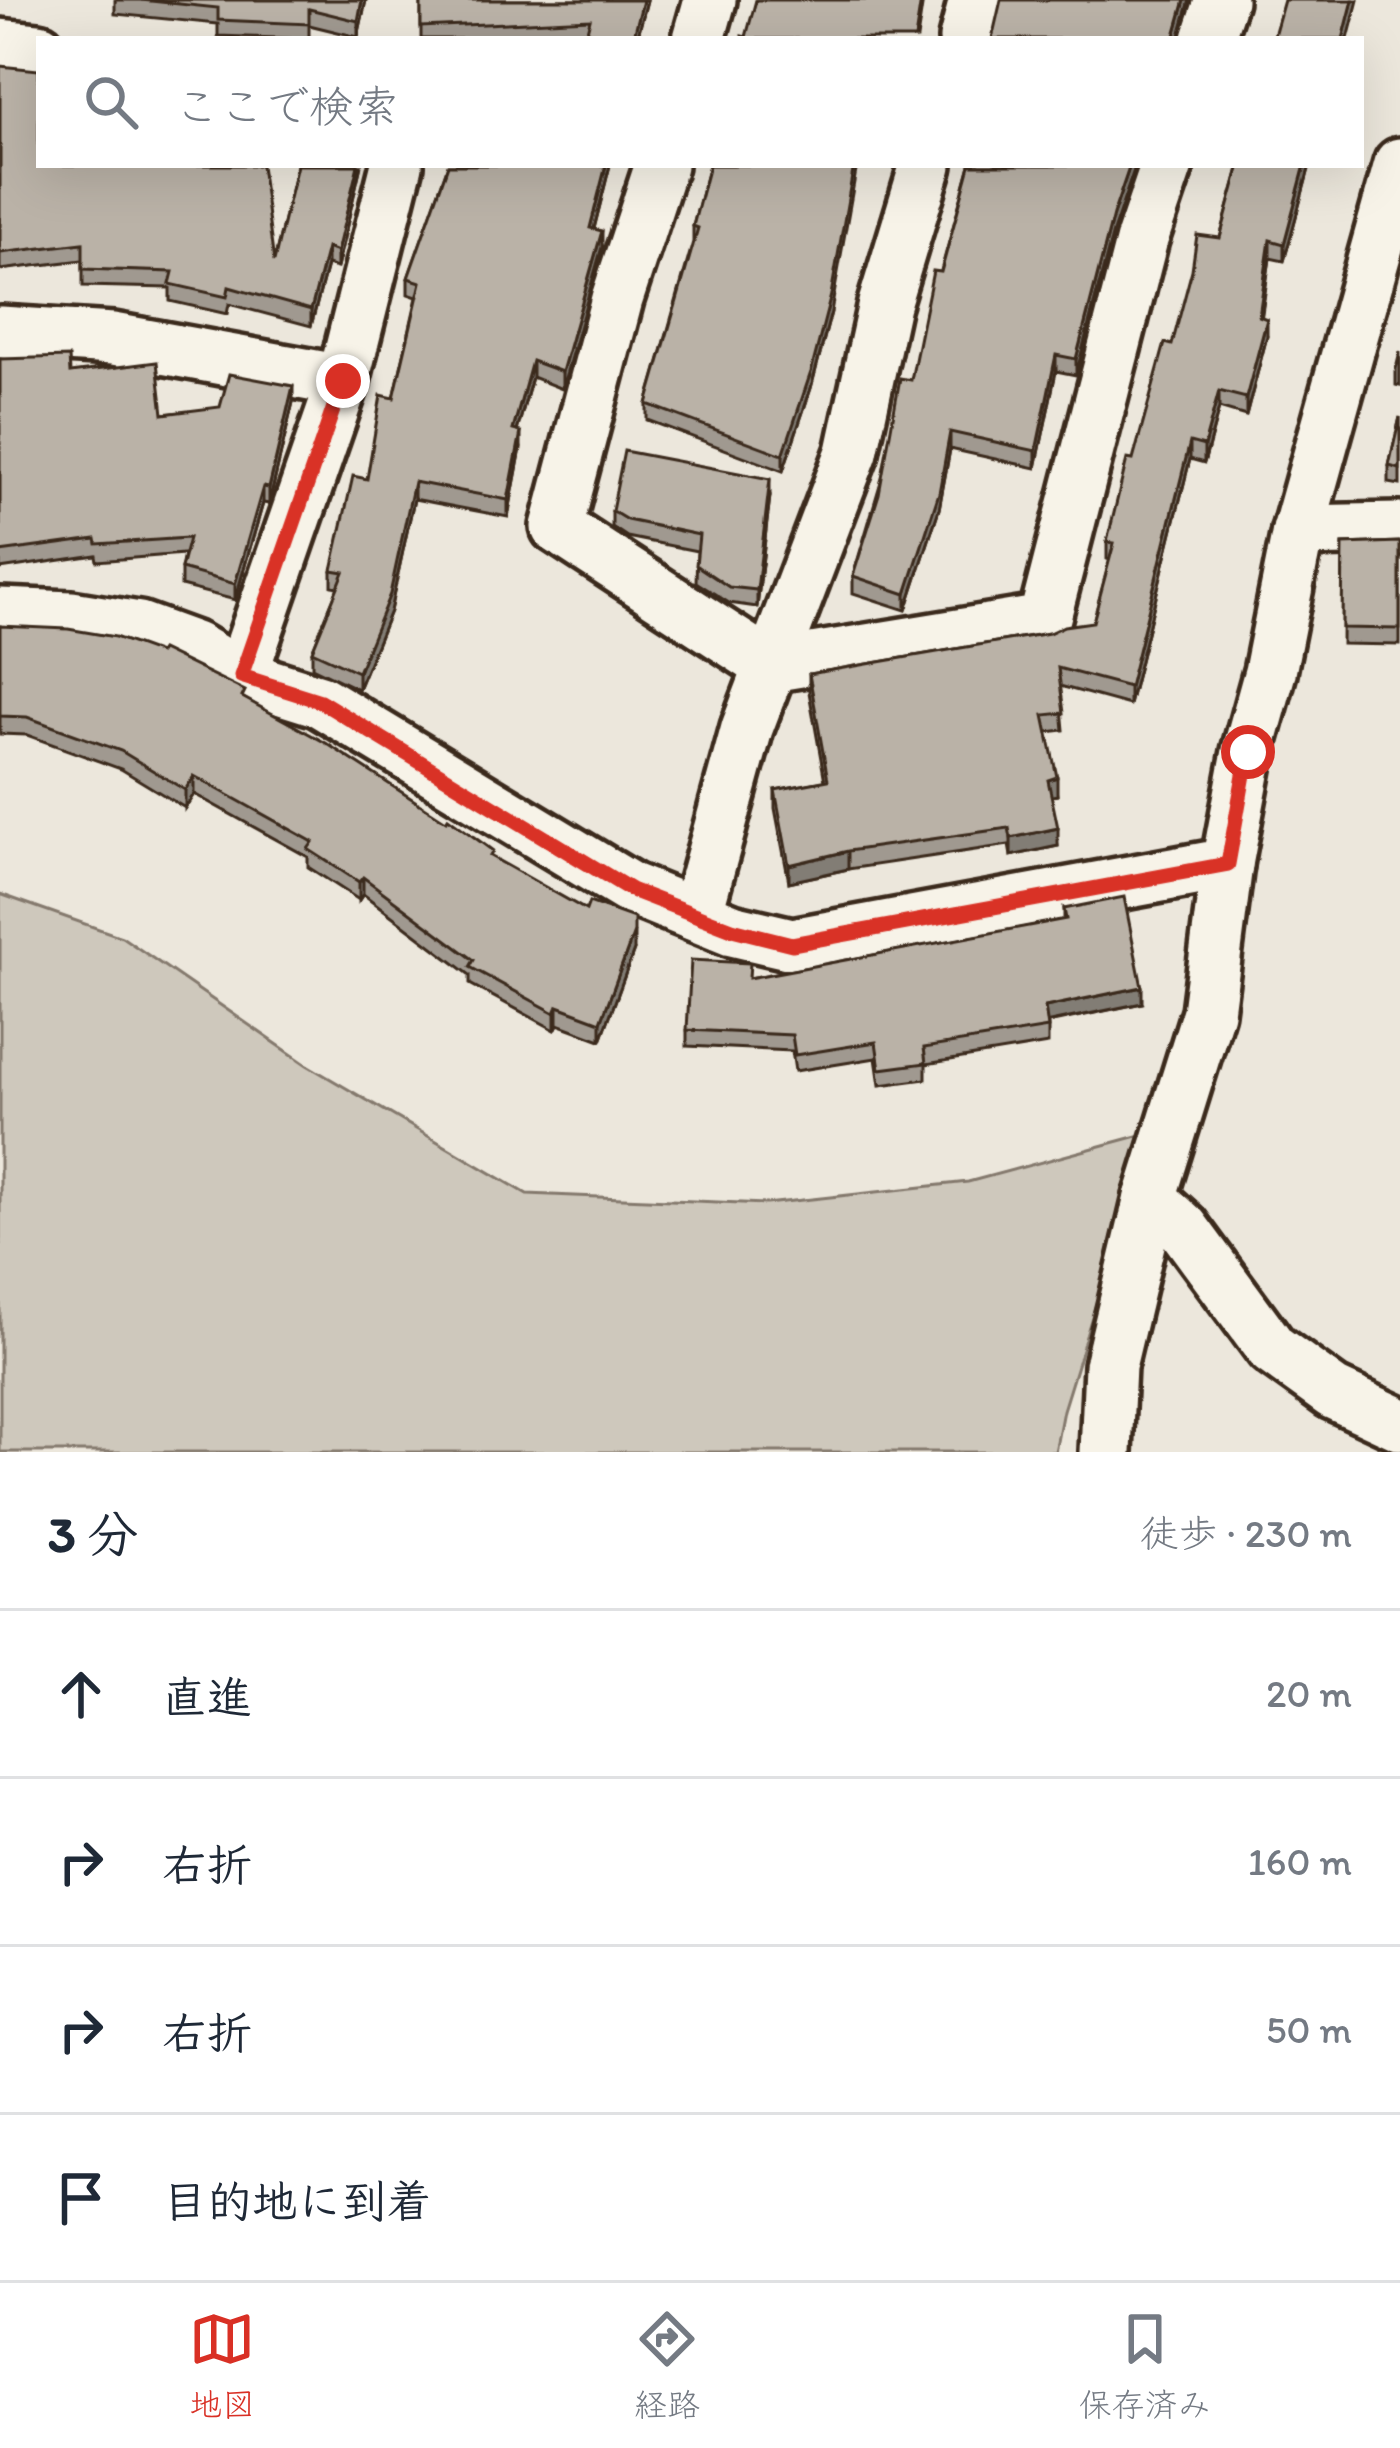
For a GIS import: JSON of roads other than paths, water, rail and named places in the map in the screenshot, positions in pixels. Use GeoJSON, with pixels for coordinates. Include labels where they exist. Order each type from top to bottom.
{"type":"FeatureCollection","features":[{"type":"Feature","properties":{"kind":"street"},"geometry":{"type":"LineString","coordinates":[[700,36],[710,0]]}},
{"type":"Feature","properties":{"kind":"street"},"geometry":{"type":"LineString","coordinates":[[966,36],[975,0]]}},
{"type":"Feature","properties":{"kind":"street"},"geometry":{"type":"LineString","coordinates":[[1209,36],[1221,0]]}},
{"type":"Feature","properties":{"kind":"street"},"geometry":{"type":"LineString","coordinates":[[0,44],[36,50]]}},
{"type":"Feature","properties":{"kind":"street"},"geometry":{"type":"LineString","coordinates":[[1106,1452],[1110,1366],[1150,1198],[1208,1012],[1248,752],[1298,531],[1400,164]]}},
{"type":"Feature","properties":{"kind":"street"},"geometry":{"type":"LineString","coordinates":[[241,676],[343,381],[397,168]]}},
{"type":"Feature","properties":{"kind":"street"},"geometry":{"type":"LineString","coordinates":[[660,168],[617,298],[557,527],[770,666],[1044,621],[1142,239],[1166,168]]}},
{"type":"Feature","properties":{"kind":"street"},"geometry":{"type":"LineString","coordinates":[[696,915],[747,728],[852,452],[884,304],[925,168]]}},
{"type":"Feature","properties":{"kind":"street"},"geometry":{"type":"LineString","coordinates":[[0,332],[113,339],[343,381]]}},
{"type":"Feature","properties":{"kind":"street"},"geometry":{"type":"LineString","coordinates":[[1298,531],[1400,529]]}},
{"type":"Feature","properties":{"kind":"street"},"geometry":{"type":"LineString","coordinates":[[0,614],[71,617],[139,628],[194,647],[241,676],[320,701],[631,890],[761,939],[792,944],[1228,864]]}},
{"type":"Feature","properties":{"kind":"street"},"geometry":{"type":"LineString","coordinates":[[1150,1198],[1183,1228],[1272,1349],[1333,1393],[1400,1424]]}}]}
